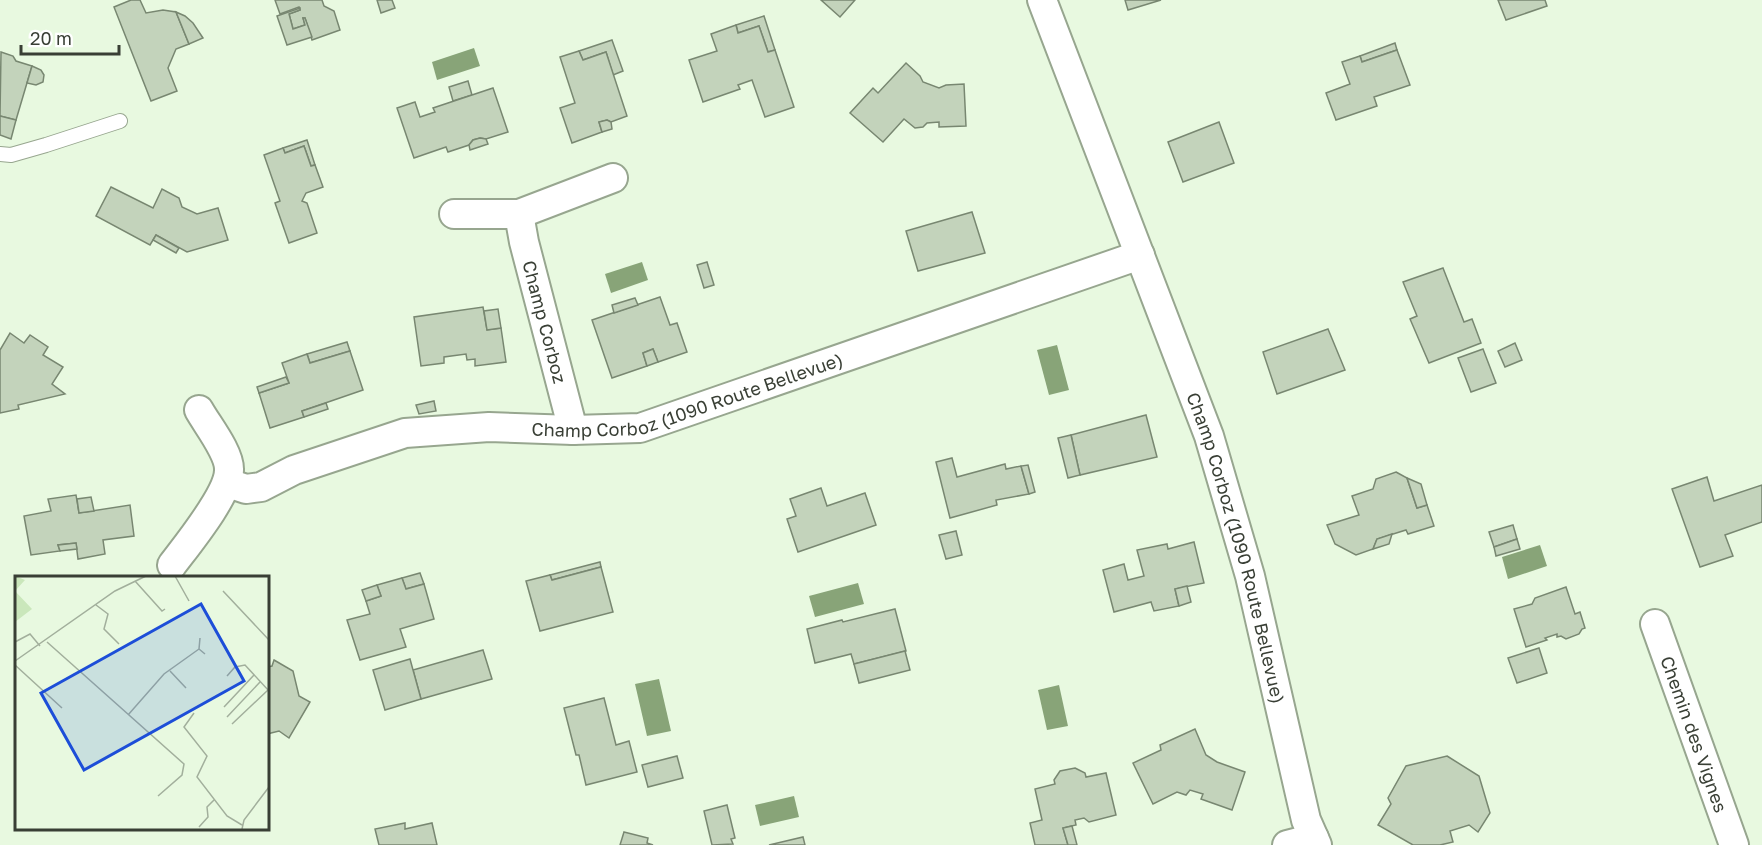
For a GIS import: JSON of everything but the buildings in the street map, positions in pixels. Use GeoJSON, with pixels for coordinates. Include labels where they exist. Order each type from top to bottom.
{"type":"FeatureCollection","features":[{"type":"Feature","properties":{"kind":"street","name":"Champ Corboz (1090 Route Bellevue)"},"geometry":{"type":"LineString","coordinates":[[1042,0],[1209,436],[1250,576],[1306,820],[1306,843]]}},
{"type":"Feature","properties":{"kind":"street"},"geometry":{"type":"LineString","coordinates":[[454,214],[519,214],[613,178]]}},
{"type":"Feature","properties":{"kind":"street","name":"Champ Corboz"},"geometry":{"type":"LineString","coordinates":[[519,214],[524,242],[573,430]]}},
{"type":"Feature","properties":{"kind":"street","name":"Champ Corboz (1090 Route Bellevue)"},"geometry":{"type":"LineString","coordinates":[[228,483],[246,489],[261,487],[294,470],[405,433],[489,427],[573,430],[640,428],[1140,255]]}},
{"type":"Feature","properties":{"kind":"street"},"geometry":{"type":"LineString","coordinates":[[172,565],[228,483],[230,468],[224,451],[199,410]]}},
{"type":"Feature","properties":{"kind":"street","name":"Chemin des Vignes"},"geometry":{"type":"LineString","coordinates":[[1655,624],[1734,845]]}},
{"type":"Feature","properties":{"kind":"lane"},"geometry":{"type":"LineString","coordinates":[[0,154],[11,155],[120,121]]}},
{"type":"Feature","properties":{"kind":"shaded area"},"geometry":{"type":"Polygon","coordinates":[[[474,48],[480,66],[437,80],[432,62],[474,48]]]}},
{"type":"Feature","properties":{"kind":"shaded area"},"geometry":{"type":"Polygon","coordinates":[[[642,262],[648,280],[611,293],[605,274],[642,262]]]}},
{"type":"Feature","properties":{"kind":"shaded area"},"geometry":{"type":"Polygon","coordinates":[[[1057,345],[1069,390],[1049,395],[1037,350],[1057,345]]]}},
{"type":"Feature","properties":{"kind":"shaded area"},"geometry":{"type":"Polygon","coordinates":[[[1540,545],[1547,566],[1508,579],[1502,557],[1540,545]]]}},
{"type":"Feature","properties":{"kind":"shaded area"},"geometry":{"type":"Polygon","coordinates":[[[858,583],[864,604],[815,617],[809,596],[858,583]]]}},
{"type":"Feature","properties":{"kind":"shaded area"},"geometry":{"type":"Polygon","coordinates":[[[659,679],[671,731],[647,736],[635,684],[659,679]]]}},
{"type":"Feature","properties":{"kind":"shaded area"},"geometry":{"type":"Polygon","coordinates":[[[1059,685],[1068,726],[1047,730],[1038,690],[1059,685]]]}},
{"type":"Feature","properties":{"kind":"shaded area"},"geometry":{"type":"Polygon","coordinates":[[[794,796],[799,817],[760,826],[755,805],[794,796]]]}}]}
